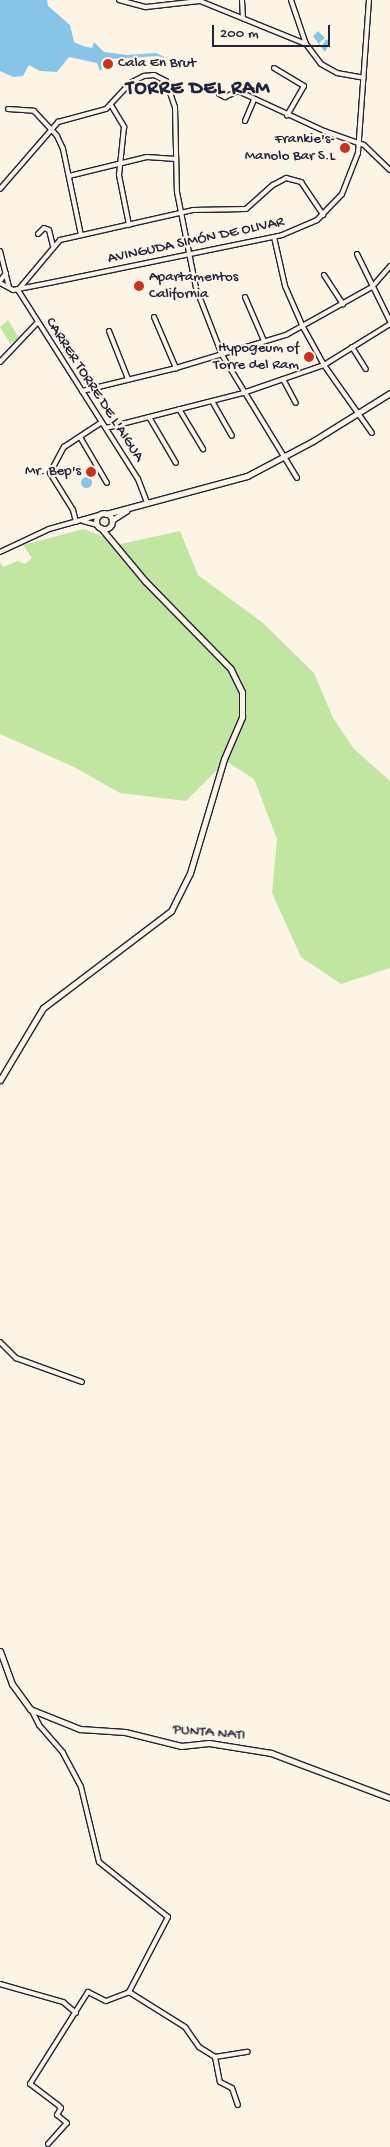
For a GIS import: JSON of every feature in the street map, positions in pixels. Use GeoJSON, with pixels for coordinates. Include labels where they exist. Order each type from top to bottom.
{"type":"FeatureCollection","features":[{"type":"Feature","properties":{"kind":"street"},"geometry":{"type":"LineString","coordinates":[[119,0],[146,7],[200,2],[243,17],[306,44]]}},
{"type":"Feature","properties":{"kind":"street"},"geometry":{"type":"LineString","coordinates":[[242,0],[243,17]]}},
{"type":"Feature","properties":{"kind":"street"},"geometry":{"type":"LineString","coordinates":[[291,0],[298,29],[306,44],[328,70],[364,78]]}},
{"type":"Feature","properties":{"kind":"street","name":"AVINGUDA SIMÓN DE OLIVAR"},"geometry":{"type":"LineString","coordinates":[[18,290],[274,237],[302,229],[323,215],[337,201],[349,181],[358,144],[369,0]]}},
{"type":"Feature","properties":{"kind":"street"},"geometry":{"type":"LineString","coordinates":[[291,38],[298,29]]}},
{"type":"Feature","properties":{"kind":"street"},"geometry":{"type":"LineString","coordinates":[[274,68],[304,86],[287,115]]}},
{"type":"Feature","properties":{"kind":"street"},"geometry":{"type":"LineString","coordinates":[[0,189],[51,128],[67,118],[96,113],[111,105],[138,78],[151,74],[163,79],[169,86],[175,108],[180,214],[196,288],[222,355],[243,393],[297,478]]}},
{"type":"Feature","properties":{"kind":"street"},"geometry":{"type":"LineString","coordinates":[[219,94],[224,97],[238,91],[287,115],[371,149],[390,170]]}},
{"type":"Feature","properties":{"kind":"street"},"geometry":{"type":"LineString","coordinates":[[245,121],[254,100]]}},
{"type":"Feature","properties":{"kind":"street"},"geometry":{"type":"LineString","coordinates":[[111,105],[124,127],[120,189],[129,224]]}},
{"type":"Feature","properties":{"kind":"street"},"geometry":{"type":"LineString","coordinates":[[8,109],[34,111],[51,128],[63,149],[81,235]]}},
{"type":"Feature","properties":{"kind":"street"},"geometry":{"type":"LineString","coordinates":[[69,176],[147,156],[176,159]]}},
{"type":"Feature","properties":{"kind":"street"},"geometry":{"type":"LineString","coordinates":[[6,273],[0,282],[18,290],[53,246],[60,240],[200,208],[246,209],[273,185],[286,178],[301,182],[323,215]]}},
{"type":"Feature","properties":{"kind":"street"},"geometry":{"type":"LineString","coordinates":[[38,234],[44,228],[49,230],[53,246]]}},
{"type":"Feature","properties":{"kind":"street"},"geometry":{"type":"LineString","coordinates":[[274,237],[285,286],[303,327],[324,365],[372,433]]}},
{"type":"Feature","properties":{"kind":"street"},"geometry":{"type":"LineString","coordinates":[[0,251],[9,287]]}},
{"type":"Feature","properties":{"kind":"street"},"geometry":{"type":"LineString","coordinates":[[106,428],[243,393],[324,365],[390,322],[357,254]]}},
{"type":"Feature","properties":{"kind":"street"},"geometry":{"type":"LineString","coordinates":[[82,391],[222,355],[303,327],[372,287],[390,266]]}},
{"type":"Feature","properties":{"kind":"street"},"geometry":{"type":"LineString","coordinates":[[324,275],[342,304]]}},
{"type":"Feature","properties":{"kind":"street","name":"CARRER TORRE DE L'AIGUA"},"geometry":{"type":"LineString","coordinates":[[18,290],[138,479],[148,504]]}},
{"type":"Feature","properties":{"kind":"street"},"geometry":{"type":"LineString","coordinates":[[245,297],[264,341]]}},
{"type":"Feature","properties":{"kind":"street"},"geometry":{"type":"LineString","coordinates":[[154,317],[176,368]]}},
{"type":"Feature","properties":{"kind":"street"},"geometry":{"type":"LineString","coordinates":[[0,362],[38,322]]}},
{"type":"Feature","properties":{"kind":"street"},"geometry":{"type":"LineString","coordinates":[[109,331],[128,379]]}},
{"type":"Feature","properties":{"kind":"street"},"geometry":{"type":"LineString","coordinates":[[352,347],[366,369]]}},
{"type":"Feature","properties":{"kind":"street"},"geometry":{"type":"LineString","coordinates":[[283,379],[296,403]]}},
{"type":"Feature","properties":{"kind":"street"},"geometry":{"type":"LineString","coordinates":[[0,552],[49,529],[223,484],[284,457],[390,393]]}},
{"type":"Feature","properties":{"kind":"street"},"geometry":{"type":"LineString","coordinates":[[212,401],[232,436]]}},
{"type":"Feature","properties":{"kind":"street"},"geometry":{"type":"LineString","coordinates":[[179,409],[203,449]]}},
{"type":"Feature","properties":{"kind":"street"},"geometry":{"type":"LineString","coordinates":[[149,417],[176,463]]}},
{"type":"Feature","properties":{"kind":"street"},"geometry":{"type":"LineString","coordinates":[[78,522],[73,510],[50,473],[64,447],[102,422]]}},
{"type":"Feature","properties":{"kind":"street"},"geometry":{"type":"LineString","coordinates":[[80,436],[107,483]]}},
{"type":"Feature","properties":{"kind":"street"},"geometry":{"type":"LineString","coordinates":[[78,522],[99,526],[111,522],[130,508]]}},
{"type":"Feature","properties":{"kind":"street"},"geometry":{"type":"LineString","coordinates":[[106,514],[111,522],[113,541]]}},
{"type":"Feature","properties":{"kind":"street"},"geometry":{"type":"LineString","coordinates":[[0,1078],[43,1008],[171,911],[190,873],[224,759],[242,717],[242,692],[232,669],[145,581],[99,526],[99,515]]}},
{"type":"Feature","properties":{"kind":"street"},"geometry":{"type":"LineString","coordinates":[[0,1342],[16,1358],[82,1382]]}},
{"type":"Feature","properties":{"kind":"street"},"geometry":{"type":"LineString","coordinates":[[0,1651],[12,1684],[32,1711],[39,1725],[60,1747],[82,1787],[99,1862],[168,1916],[129,1992],[106,2001],[88,1992],[30,2084],[61,2108],[57,2116],[67,2123],[48,2144]]}},
{"type":"Feature","properties":{"kind":"street","name":"PUNTA NATI"},"geometry":{"type":"LineString","coordinates":[[32,1711],[90,1731],[125,1732],[181,1746],[209,1743],[281,1755],[390,1798]]}},
{"type":"Feature","properties":{"kind":"street"},"geometry":{"type":"LineString","coordinates":[[0,1984],[63,2002],[76,2013]]}},
{"type":"Feature","properties":{"kind":"street"},"geometry":{"type":"LineString","coordinates":[[129,1992],[184,2027],[199,2047],[215,2057],[248,2052]]}},
{"type":"Feature","properties":{"kind":"street"},"geometry":{"type":"LineString","coordinates":[[215,2057],[220,2082],[232,2088],[238,2105]]}},
{"type":"Feature","properties":{"kind":"green space"},"geometry":{"type":"Polygon","coordinates":[[[8,320],[19,338],[10,344],[0,327],[8,320]]]}},
{"type":"Feature","properties":{"kind":"green space"},"geometry":{"type":"Polygon","coordinates":[[[84,529],[121,544],[180,531],[198,575],[263,623],[314,673],[333,718],[354,749],[390,781],[390,968],[341,984],[301,957],[272,893],[277,839],[254,779],[226,761],[186,801],[120,793],[74,767],[0,734],[0,562],[3,567],[18,561],[25,564],[32,558],[23,545],[84,529]]]}},
{"type":"Feature","properties":{"kind":"water"},"geometry":{"type":"Polygon","coordinates":[[[0,0],[47,0],[48,6],[70,25],[74,42],[83,46],[92,48],[94,42],[104,52],[127,55],[156,53],[167,58],[157,56],[110,59],[100,71],[97,63],[69,57],[57,72],[40,71],[29,65],[23,76],[13,77],[0,71],[0,0]]]}},
{"type":"Feature","properties":{"kind":"water"},"geometry":{"type":"Polygon","coordinates":[[[318,31],[325,38],[319,43],[322,46],[326,39],[330,42],[325,52],[313,36],[318,31]]]}},
{"type":"Feature","properties":{"kind":"water"},"geometry":{"type":"Polygon","coordinates":[[[86,476],[92,482],[86,488],[80,482],[86,476]]]}},
{"type":"Feature","properties":{"kind":"place","name":"Cala En Brut"},"geometry":{"type":"Point","coordinates":[108,64]}},
{"type":"Feature","properties":{"kind":"place","name":"Frankie's- Manolo Bar S.L"},"geometry":{"type":"Point","coordinates":[345,148]}},
{"type":"Feature","properties":{"kind":"place","name":"Apartamentos California"},"geometry":{"type":"Point","coordinates":[139,286]}},
{"type":"Feature","properties":{"kind":"place","name":"Hypogeum of Torre del Ram"},"geometry":{"type":"Point","coordinates":[309,357]}},
{"type":"Feature","properties":{"kind":"place","name":"Mr. Bep's"},"geometry":{"type":"Point","coordinates":[91,472]}},
{"type":"Feature","properties":{"kind":"district","name":"TORRE DEL RAM"},"geometry":{"type":"Point","coordinates":[198,89]}}]}
